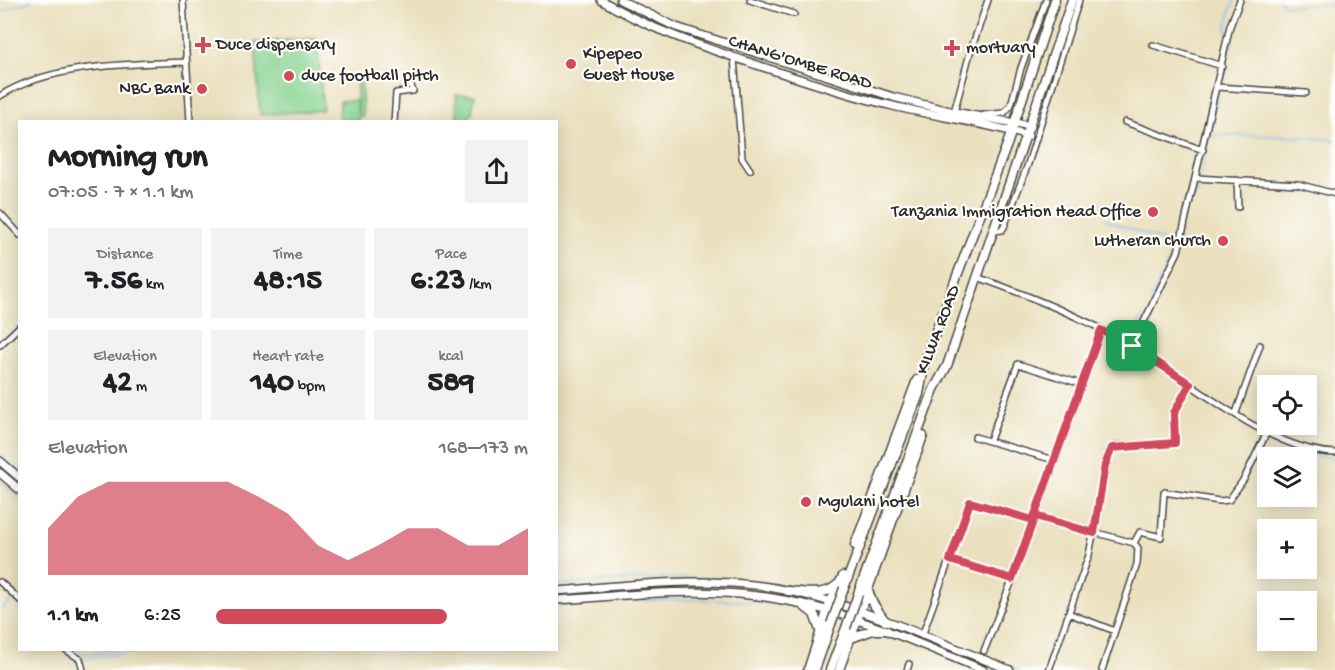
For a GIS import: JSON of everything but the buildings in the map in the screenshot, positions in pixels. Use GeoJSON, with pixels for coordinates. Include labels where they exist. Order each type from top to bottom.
{"type":"FeatureCollection","features":[{"type":"Feature","properties":{"kind":"highway","name":"KILWA ROAD"},"geometry":{"type":"LineString","coordinates":[[814,670],[843,583],[919,394],[926,357],[1014,127],[1055,0]]}},
{"type":"Feature","properties":{"kind":"highway","name":"KILWA ROAD"},"geometry":{"type":"LineString","coordinates":[[830,670],[934,389],[947,366],[1028,136],[1072,0]]}},
{"type":"Feature","properties":{"kind":"highway"},"geometry":{"type":"LineString","coordinates":[[838,670],[947,366]]}},
{"type":"Feature","properties":{"kind":"highway"},"geometry":{"type":"LineString","coordinates":[[788,591],[830,591],[843,583]]}},
{"type":"Feature","properties":{"kind":"highway"},"geometry":{"type":"LineString","coordinates":[[808,670],[829,607],[843,583]]}},
{"type":"Feature","properties":{"kind":"highway"},"geometry":{"type":"LineString","coordinates":[[851,638],[886,626],[872,602],[868,589]]}},
{"type":"Feature","properties":{"kind":"highway"},"geometry":{"type":"LineString","coordinates":[[801,604],[814,614],[821,631]]}},
{"type":"Feature","properties":{"kind":"main road","name":"CHANG'OMBE ROAD"},"geometry":{"type":"LineString","coordinates":[[601,0],[630,17],[674,37],[790,77],[894,106],[1014,127],[1031,126]]}},
{"type":"Feature","properties":{"kind":"main road","name":"CHANG'OMBE ROAD"},"geometry":{"type":"LineString","coordinates":[[620,0],[676,27],[893,97],[978,116],[998,123]]}},
{"type":"Feature","properties":{"kind":"main road"},"geometry":{"type":"LineString","coordinates":[[1008,142],[1007,135],[998,123],[1019,110]]}},
{"type":"Feature","properties":{"kind":"main road","name":"CHANG'OMBE ROAD"},"geometry":{"type":"LineString","coordinates":[[1014,127],[1028,136]]}},
{"type":"Feature","properties":{"kind":"main road"},"geometry":{"type":"LineString","coordinates":[[0,461],[18,476]]}},
{"type":"Feature","properties":{"kind":"main road"},"geometry":{"type":"LineString","coordinates":[[0,473],[18,488]]}},
{"type":"Feature","properties":{"kind":"main road"},"geometry":{"type":"LineString","coordinates":[[558,591],[687,583],[727,584],[788,591],[886,626],[983,670]]}},
{"type":"Feature","properties":{"kind":"main road"},"geometry":{"type":"LineString","coordinates":[[558,600],[711,592],[751,595],[829,607]]}},
{"type":"Feature","properties":{"kind":"main road"},"geometry":{"type":"LineString","coordinates":[[886,626],[922,636],[1010,670]]}},
{"type":"Feature","properties":{"kind":"street"},"geometry":{"type":"LineString","coordinates":[[183,0],[190,120]]}},
{"type":"Feature","properties":{"kind":"street"},"geometry":{"type":"LineString","coordinates":[[750,0],[794,14]]}},
{"type":"Feature","properties":{"kind":"street"},"geometry":{"type":"LineString","coordinates":[[954,112],[970,53],[988,0]]}},
{"type":"Feature","properties":{"kind":"street"},"geometry":{"type":"LineString","coordinates":[[978,116],[1004,113],[1011,105],[1021,66],[1046,0]]}},
{"type":"Feature","properties":{"kind":"street"},"geometry":{"type":"LineString","coordinates":[[994,231],[1002,230],[1004,227],[1024,174],[1079,0]]}},
{"type":"Feature","properties":{"kind":"street"},"geometry":{"type":"LineString","coordinates":[[1132,346],[1178,252],[1218,87],[1230,26],[1240,0]]}},
{"type":"Feature","properties":{"kind":"street"},"geometry":{"type":"LineString","coordinates":[[1153,45],[1222,66]]}},
{"type":"Feature","properties":{"kind":"street"},"geometry":{"type":"LineString","coordinates":[[734,58],[742,160],[750,170]]}},
{"type":"Feature","properties":{"kind":"street"},"geometry":{"type":"LineString","coordinates":[[0,96],[28,83],[81,70],[119,65],[186,62]]}},
{"type":"Feature","properties":{"kind":"street"},"geometry":{"type":"LineString","coordinates":[[394,120],[396,93],[413,91],[408,78]]}},
{"type":"Feature","properties":{"kind":"street"},"geometry":{"type":"LineString","coordinates":[[1218,87],[1306,93]]}},
{"type":"Feature","properties":{"kind":"street"},"geometry":{"type":"LineString","coordinates":[[1125,122],[1203,150]]}},
{"type":"Feature","properties":{"kind":"street"},"geometry":{"type":"LineString","coordinates":[[1196,178],[1298,184],[1335,194]]}},
{"type":"Feature","properties":{"kind":"street"},"geometry":{"type":"LineString","coordinates":[[1237,180],[1238,207]]}},
{"type":"Feature","properties":{"kind":"street"},"geometry":{"type":"LineString","coordinates":[[0,213],[18,234]]}},
{"type":"Feature","properties":{"kind":"street"},"geometry":{"type":"LineString","coordinates":[[977,277],[1074,315],[1132,346],[1257,426]]}},
{"type":"Feature","properties":{"kind":"street"},"geometry":{"type":"LineString","coordinates":[[0,345],[18,328]]}},
{"type":"Feature","properties":{"kind":"street"},"geometry":{"type":"LineString","coordinates":[[984,651],[1101,330]]}},
{"type":"Feature","properties":{"kind":"street"},"geometry":{"type":"LineString","coordinates":[[1236,413],[1260,345]]}},
{"type":"Feature","properties":{"kind":"street"},"geometry":{"type":"LineString","coordinates":[[990,440],[1018,364],[1081,384]]}},
{"type":"Feature","properties":{"kind":"street"},"geometry":{"type":"LineString","coordinates":[[1049,670],[1094,533],[1109,452],[1114,446],[1175,443],[1174,413],[1190,384]]}},
{"type":"Feature","properties":{"kind":"street"},"geometry":{"type":"LineString","coordinates":[[1134,543],[1140,532],[1161,537],[1161,498],[1164,492],[1219,501],[1229,500],[1244,479],[1266,435]]}},
{"type":"Feature","properties":{"kind":"street"},"geometry":{"type":"LineString","coordinates":[[1274,435],[1319,453],[1335,453]]}},
{"type":"Feature","properties":{"kind":"street"},"geometry":{"type":"LineString","coordinates":[[975,437],[1054,460]]}},
{"type":"Feature","properties":{"kind":"street"},"geometry":{"type":"LineString","coordinates":[[922,636],[970,502],[1134,543],[1138,548],[1138,557],[1102,670]]}},
{"type":"Feature","properties":{"kind":"street"},"geometry":{"type":"LineString","coordinates":[[950,560],[1012,579]]}},
{"type":"Feature","properties":{"kind":"street"},"geometry":{"type":"LineString","coordinates":[[0,582],[18,598]]}},
{"type":"Feature","properties":{"kind":"street"},"geometry":{"type":"LineString","coordinates":[[1068,613],[1115,631]]}},
{"type":"Feature","properties":{"kind":"street"},"geometry":{"type":"LineString","coordinates":[[68,651],[78,658],[83,670]]}},
{"type":"Feature","properties":{"kind":"green space","name":"duce football pitch"},"geometry":{"type":"Polygon","coordinates":[[[317,38],[323,110],[260,115],[255,42],[317,38]]]}},
{"type":"Feature","properties":{"kind":"green space"},"geometry":{"type":"Polygon","coordinates":[[[356,77],[361,77],[363,116],[358,117],[358,120],[339,120],[340,101],[356,100],[358,114],[356,77]]]}},
{"type":"Feature","properties":{"kind":"green space"},"geometry":{"type":"Polygon","coordinates":[[[456,95],[475,95],[472,112],[468,120],[457,120],[456,95]]]}},
{"type":"Feature","properties":{"kind":"waterway"},"geometry":{"type":"LineString","coordinates":[[0,12],[32,0]]}},
{"type":"Feature","properties":{"kind":"waterway"},"geometry":{"type":"LineString","coordinates":[[1226,33],[1235,0]]}},
{"type":"Feature","properties":{"kind":"waterway"},"geometry":{"type":"LineString","coordinates":[[1279,0],[1284,5],[1335,5]]}},
{"type":"Feature","properties":{"kind":"waterway"},"geometry":{"type":"LineString","coordinates":[[1220,83],[1232,42],[1234,23]]}},
{"type":"Feature","properties":{"kind":"waterway"},"geometry":{"type":"LineString","coordinates":[[1200,175],[1219,91]]}},
{"type":"Feature","properties":{"kind":"waterway"},"geometry":{"type":"LineString","coordinates":[[1210,135],[1290,136],[1335,140]]}},
{"type":"Feature","properties":{"kind":"waterway"},"geometry":{"type":"LineString","coordinates":[[1199,144],[1202,137]]}},
{"type":"Feature","properties":{"kind":"waterway"},"geometry":{"type":"LineString","coordinates":[[1195,166],[1196,154]]}},
{"type":"Feature","properties":{"kind":"waterway"},"geometry":{"type":"LineString","coordinates":[[1192,200],[1198,192],[1200,180]]}},
{"type":"Feature","properties":{"kind":"waterway"},"geometry":{"type":"LineString","coordinates":[[1105,219],[1165,242],[1174,243],[1181,229]]}},
{"type":"Feature","properties":{"kind":"waterway"},"geometry":{"type":"LineString","coordinates":[[1151,301],[1171,256]]}},
{"type":"Feature","properties":{"kind":"waterway"},"geometry":{"type":"LineString","coordinates":[[1155,306],[1161,293]]}},
{"type":"Feature","properties":{"kind":"waterway"},"geometry":{"type":"LineString","coordinates":[[1124,334],[1130,338],[1144,316]]}},
{"type":"Feature","properties":{"kind":"waterway"},"geometry":{"type":"LineString","coordinates":[[1133,349],[1186,385]]}},
{"type":"Feature","properties":{"kind":"waterway"},"geometry":{"type":"LineString","coordinates":[[1266,435],[1309,455],[1335,458]]}},
{"type":"Feature","properties":{"kind":"waterway"},"geometry":{"type":"LineString","coordinates":[[0,456],[18,471]]}},
{"type":"Feature","properties":{"kind":"waterway"},"geometry":{"type":"LineString","coordinates":[[0,481],[18,496]]}},
{"type":"Feature","properties":{"kind":"waterway"},"geometry":{"type":"LineString","coordinates":[[558,585],[692,578],[773,584]]}},
{"type":"Feature","properties":{"kind":"waterway"},"geometry":{"type":"LineString","coordinates":[[0,610],[16,597]]}},
{"type":"Feature","properties":{"kind":"waterway"},"geometry":{"type":"LineString","coordinates":[[558,606],[669,600],[726,600],[782,605]]}},
{"type":"Feature","properties":{"kind":"waterway"},"geometry":{"type":"LineString","coordinates":[[78,651],[85,654],[108,651]]}},
{"type":"Feature","properties":{"kind":"waterway"},"geometry":{"type":"LineString","coordinates":[[83,659],[136,651]]}},
{"type":"Feature","properties":{"kind":"waterway"},"geometry":{"type":"LineString","coordinates":[[68,654],[79,660]]}},
{"type":"Feature","properties":{"kind":"waterway"},"geometry":{"type":"LineString","coordinates":[[980,655],[1001,663]]}},
{"type":"Feature","properties":{"kind":"waterway"},"geometry":{"type":"LineString","coordinates":[[1011,667],[1019,670]]}},
{"type":"Feature","properties":{"kind":"place","name":"Duce dispensary"},"geometry":{"type":"Point","coordinates":[203,45]}},
{"type":"Feature","properties":{"kind":"place","name":"mortuary"},"geometry":{"type":"Point","coordinates":[952,48]}},
{"type":"Feature","properties":{"kind":"place","name":"Kipepeo Guest House"},"geometry":{"type":"Point","coordinates":[571,64]}},
{"type":"Feature","properties":{"kind":"place","name":"duce football pitch"},"geometry":{"type":"Point","coordinates":[289,76]}},
{"type":"Feature","properties":{"kind":"place","name":"NBC Bank"},"geometry":{"type":"Point","coordinates":[202,89]}},
{"type":"Feature","properties":{"kind":"place","name":"Tanzania Immigration Head Office"},"geometry":{"type":"Point","coordinates":[1153,212]}},
{"type":"Feature","properties":{"kind":"place","name":"Lutheran church"},"geometry":{"type":"Point","coordinates":[1223,241]}},
{"type":"Feature","properties":{"kind":"place","name":"Mgulani hotel"},"geometry":{"type":"Point","coordinates":[806,502]}},
{"type":"Feature","properties":{"kind":"route"},"geometry":{"type":"LineString","coordinates":[[1101,330],[1132,346],[1190,384],[1178,402],[1174,413],[1175,443],[1114,446],[1109,452],[1105,465],[1094,533],[1035,516],[1012,579],[950,560],[971,501],[1033,520],[1101,330]]}}]}
